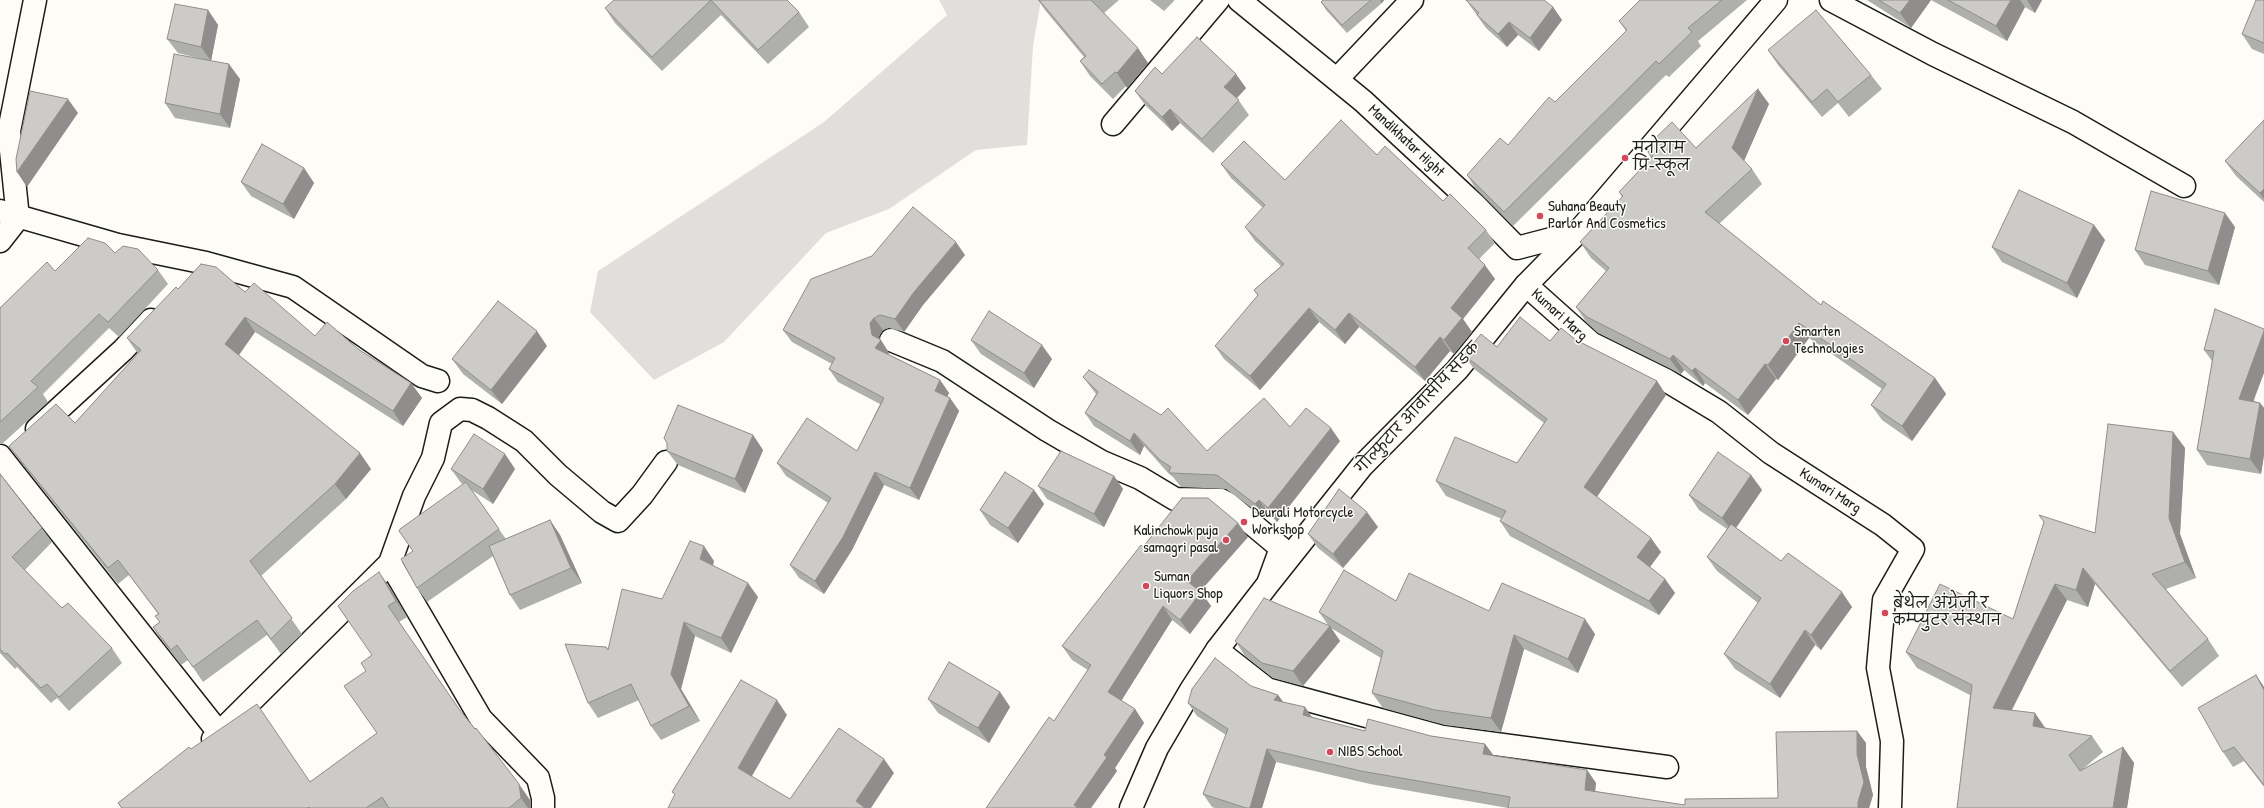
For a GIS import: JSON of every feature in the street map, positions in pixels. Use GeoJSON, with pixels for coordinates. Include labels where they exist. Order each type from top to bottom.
{"type":"FeatureCollection","features":[{"type":"Feature","properties":{"kind":"street"},"geometry":{"type":"LineString","coordinates":[[0,241],[9,214],[9,131],[35,0]]}},
{"type":"Feature","properties":{"kind":"street"},"geometry":{"type":"LineString","coordinates":[[1113,124],[1218,0]]}},
{"type":"Feature","properties":{"kind":"street","name":"Mandikhatar Hight"},"geometry":{"type":"LineString","coordinates":[[1239,0],[1363,101],[1468,199],[1516,248],[1578,232]]}},
{"type":"Feature","properties":{"kind":"street"},"geometry":{"type":"LineString","coordinates":[[1337,79],[1412,0]]}},
{"type":"Feature","properties":{"kind":"street","name":"गोल्फुटार आवासीय सडक"},"geometry":{"type":"LineString","coordinates":[[1132,808],[1157,748],[1217,650],[1362,466],[1457,370],[1526,285],[1578,232],[1776,0]]}},
{"type":"Feature","properties":{"kind":"street"},"geometry":{"type":"LineString","coordinates":[[1831,0],[1933,54],[2073,122],[2184,186]]}},
{"type":"Feature","properties":{"kind":"street"},"geometry":{"type":"LineString","coordinates":[[9,214],[118,245],[206,263],[293,287],[422,376],[438,381]]}},
{"type":"Feature","properties":{"kind":"street"},"geometry":{"type":"LineString","coordinates":[[189,280],[206,263]]}},
{"type":"Feature","properties":{"kind":"street","name":"Kumari Marg"},"geometry":{"type":"LineString","coordinates":[[1526,285],[1591,344],[1664,379],[1719,412],[1772,453],[1883,525],[1913,549],[1884,600],[1878,668],[1892,741],[1890,808]]}},
{"type":"Feature","properties":{"kind":"street"},"geometry":{"type":"LineString","coordinates":[[167,304],[123,350],[10,452],[220,734]]}},
{"type":"Feature","properties":{"kind":"street"},"geometry":{"type":"LineString","coordinates":[[891,340],[942,361],[1047,430],[1102,462],[1140,478],[1175,499],[1221,500],[1227,503],[1281,548],[1268,584]]}},
{"type":"Feature","properties":{"kind":"street"},"geometry":{"type":"LineString","coordinates":[[195,752],[220,734],[390,563],[414,496],[433,458],[441,423],[460,409],[472,410],[488,418],[524,441],[558,475],[602,512],[618,522],[642,495],[666,462]]}},
{"type":"Feature","properties":{"kind":"street"},"geometry":{"type":"LineString","coordinates":[[390,563],[481,719],[538,778],[543,798],[543,808]]}},
{"type":"Feature","properties":{"kind":"street"},"geometry":{"type":"LineString","coordinates":[[1217,650],[1268,689],[1443,737],[1667,767]]}},
{"type":"Feature","properties":{"kind":"shaded area"},"geometry":{"type":"Polygon","coordinates":[[[939,0],[1041,0],[1033,46],[1027,145],[976,150],[889,209],[826,233],[724,342],[654,380],[590,312],[598,271],[824,122],[947,15],[939,0]]]}},
{"type":"Feature","properties":{"kind":"building"},"geometry":{"type":"Polygon","coordinates":[[[614,0],[711,0],[652,57],[605,8],[614,0]]]}},
{"type":"Feature","properties":{"kind":"building"},"geometry":{"type":"Polygon","coordinates":[[[711,0],[787,0],[799,12],[758,50],[711,0]]]}},
{"type":"Feature","properties":{"kind":"building"},"geometry":{"type":"Polygon","coordinates":[[[1039,0],[1091,0],[1138,48],[1117,73],[1115,72],[1102,84],[1080,61],[1086,56],[1039,0]]]}},
{"type":"Feature","properties":{"kind":"building"},"geometry":{"type":"Polygon","coordinates":[[[1323,0],[1371,0],[1342,25],[1321,2],[1323,0]]]}},
{"type":"Feature","properties":{"kind":"building"},"geometry":{"type":"Polygon","coordinates":[[[1466,0],[1544,0],[1553,7],[1530,38],[1509,22],[1498,34],[1477,15],[1479,13],[1466,0]]]}},
{"type":"Feature","properties":{"kind":"building"},"geometry":{"type":"Polygon","coordinates":[[[1640,0],[1722,0],[1688,28],[1692,32],[1659,64],[1656,61],[1504,212],[1467,175],[1500,138],[1508,145],[1549,97],[1555,102],[1627,30],[1619,21],[1640,0]]]}},
{"type":"Feature","properties":{"kind":"building"},"geometry":{"type":"Polygon","coordinates":[[[1879,0],[1910,0],[1900,13],[1879,0]]]}},
{"type":"Feature","properties":{"kind":"building"},"geometry":{"type":"Polygon","coordinates":[[[1948,0],[2011,0],[1996,26],[1948,0]]]}},
{"type":"Feature","properties":{"kind":"building"},"geometry":{"type":"Polygon","coordinates":[[[2256,0],[2264,0],[2264,43],[2242,34],[2256,0]]]}},
{"type":"Feature","properties":{"kind":"building"},"geometry":{"type":"Polygon","coordinates":[[[175,4],[208,10],[201,47],[167,39],[175,4]]]}},
{"type":"Feature","properties":{"kind":"building"},"geometry":{"type":"Polygon","coordinates":[[[1816,10],[1871,75],[1838,102],[1827,89],[1812,102],[1768,50],[1816,10]]]}},
{"type":"Feature","properties":{"kind":"building"},"geometry":{"type":"Polygon","coordinates":[[[1197,37],[1236,74],[1224,87],[1239,100],[1202,139],[1170,109],[1162,117],[1135,91],[1155,67],[1162,74],[1197,37]]]}},
{"type":"Feature","properties":{"kind":"building"},"geometry":{"type":"Polygon","coordinates":[[[174,54],[229,64],[220,114],[165,103],[174,54]]]}},
{"type":"Feature","properties":{"kind":"building"},"geometry":{"type":"Polygon","coordinates":[[[1758,89],[1732,148],[1752,169],[1705,212],[1821,305],[1823,301],[1935,378],[1902,426],[1871,405],[1886,384],[1799,323],[1768,365],[1765,364],[1738,400],[1695,368],[1692,371],[1673,355],[1670,359],[1587,317],[1576,307],[1609,268],[1580,242],[1623,196],[1619,192],[1653,156],[1645,148],[1672,122],[1696,148],[1758,89]]]}},
{"type":"Feature","properties":{"kind":"building"},"geometry":{"type":"Polygon","coordinates":[[[30,91],[68,99],[17,172],[16,159],[30,91]]]}},
{"type":"Feature","properties":{"kind":"building"},"geometry":{"type":"Polygon","coordinates":[[[1341,120],[1377,155],[1385,146],[1443,201],[1450,194],[1486,230],[1468,248],[1485,265],[1451,308],[1462,318],[1444,340],[1440,337],[1415,367],[1349,313],[1335,330],[1309,308],[1250,376],[1215,346],[1258,295],[1254,290],[1284,264],[1245,227],[1265,205],[1221,164],[1244,141],[1285,180],[1341,120]]]}},
{"type":"Feature","properties":{"kind":"building"},"geometry":{"type":"Polygon","coordinates":[[[2264,120],[2264,189],[2260,193],[2225,161],[2264,120]]]}},
{"type":"Feature","properties":{"kind":"building"},"geometry":{"type":"Polygon","coordinates":[[[262,144],[304,168],[283,204],[241,182],[262,144]]]}},
{"type":"Feature","properties":{"kind":"building"},"geometry":{"type":"Polygon","coordinates":[[[2019,190],[2094,225],[2067,283],[1992,247],[2019,190]]]}},
{"type":"Feature","properties":{"kind":"building"},"geometry":{"type":"Polygon","coordinates":[[[2151,191],[2225,213],[2208,271],[2135,250],[2151,191]]]}},
{"type":"Feature","properties":{"kind":"building"},"geometry":{"type":"Polygon","coordinates":[[[913,207],[956,242],[914,292],[895,319],[880,315],[874,318],[870,323],[872,335],[881,340],[875,348],[940,380],[935,391],[950,398],[910,488],[875,472],[843,537],[815,581],[790,565],[831,498],[777,463],[807,418],[857,451],[884,398],[829,369],[835,358],[783,330],[811,279],[872,256],[913,207]]]}},
{"type":"Feature","properties":{"kind":"building"},"geometry":{"type":"Polygon","coordinates":[[[88,238],[105,243],[115,253],[123,246],[138,249],[158,270],[108,322],[99,314],[31,381],[38,387],[0,422],[0,308],[47,262],[55,271],[88,238]]]}},
{"type":"Feature","properties":{"kind":"building"},"geometry":{"type":"Polygon","coordinates":[[[201,264],[216,267],[245,292],[254,283],[315,336],[327,322],[358,349],[411,383],[393,411],[245,317],[225,344],[360,453],[335,484],[250,561],[292,618],[271,639],[257,620],[193,667],[177,645],[171,650],[153,627],[160,622],[155,616],[159,614],[118,560],[108,568],[9,446],[56,404],[75,423],[141,350],[127,338],[176,287],[178,289],[201,264]]]}},
{"type":"Feature","properties":{"kind":"building"},"geometry":{"type":"Polygon","coordinates":[[[498,301],[537,331],[491,390],[452,359],[498,301]]]}},
{"type":"Feature","properties":{"kind":"building"},"geometry":{"type":"Polygon","coordinates":[[[2215,309],[2264,329],[2239,399],[2260,403],[2250,459],[2197,450],[2214,351],[2204,350],[2215,309]]]}},
{"type":"Feature","properties":{"kind":"building"},"geometry":{"type":"Polygon","coordinates":[[[989,311],[1042,345],[1024,373],[971,340],[989,311]]]}},
{"type":"Feature","properties":{"kind":"building"},"geometry":{"type":"Polygon","coordinates":[[[1520,317],[1550,341],[1561,328],[1576,340],[1657,381],[1584,487],[1651,538],[1637,557],[1665,579],[1649,601],[1500,521],[1506,511],[1436,481],[1455,437],[1517,463],[1547,419],[1464,355],[1481,334],[1497,347],[1520,317]]]}},
{"type":"Feature","properties":{"kind":"building"},"geometry":{"type":"Polygon","coordinates":[[[1089,370],[1161,415],[1168,408],[1207,451],[1264,398],[1290,427],[1306,408],[1331,428],[1268,508],[1259,500],[1255,504],[1217,475],[1171,473],[1169,471],[1171,467],[1160,460],[1134,433],[1130,441],[1085,413],[1098,392],[1083,377],[1089,370]]]}},
{"type":"Feature","properties":{"kind":"building"},"geometry":{"type":"Polygon","coordinates":[[[678,405],[753,435],[735,479],[667,451],[667,443],[664,438],[678,405]]]}},
{"type":"Feature","properties":{"kind":"building"},"geometry":{"type":"Polygon","coordinates":[[[2108,424],[2173,432],[2169,518],[2185,562],[2152,574],[2208,639],[2170,671],[2083,568],[2076,590],[2055,584],[1993,708],[2035,713],[2033,726],[2092,736],[2069,755],[2080,771],[2123,747],[2113,808],[1957,808],[1972,685],[1906,652],[1940,584],[2013,619],[2044,522],[2039,515],[2095,533],[2108,424]]]}},
{"type":"Feature","properties":{"kind":"building"},"geometry":{"type":"Polygon","coordinates":[[[474,434],[505,454],[483,489],[451,469],[474,434]]]}},
{"type":"Feature","properties":{"kind":"building"},"geometry":{"type":"Polygon","coordinates":[[[1061,451],[1114,476],[1094,514],[1038,486],[1061,451]]]}},
{"type":"Feature","properties":{"kind":"building"},"geometry":{"type":"Polygon","coordinates":[[[1718,452],[1751,475],[1722,518],[1689,495],[1718,452]]]}},
{"type":"Feature","properties":{"kind":"building"},"geometry":{"type":"Polygon","coordinates":[[[1005,472],[1034,490],[1008,528],[980,510],[1005,472]]]}},
{"type":"Feature","properties":{"kind":"building"},"geometry":{"type":"Polygon","coordinates":[[[0,474],[42,528],[12,557],[62,608],[68,603],[112,648],[59,697],[47,684],[41,688],[7,653],[5,654],[0,649],[0,474]]]}},
{"type":"Feature","properties":{"kind":"building"},"geometry":{"type":"Polygon","coordinates":[[[466,482],[499,529],[417,588],[401,559],[413,551],[399,531],[466,482]]]}},
{"type":"Feature","properties":{"kind":"building"},"geometry":{"type":"Polygon","coordinates":[[[1339,489],[1367,512],[1333,554],[1308,534],[1339,489]]]}},
{"type":"Feature","properties":{"kind":"building"},"geometry":{"type":"Polygon","coordinates":[[[1182,498],[1208,498],[1238,523],[1187,581],[1201,592],[1180,620],[1163,606],[1108,692],[1135,709],[1104,755],[1107,757],[1074,805],[1078,808],[986,808],[1049,717],[1054,721],[1091,665],[1062,646],[1141,545],[1143,547],[1182,498]]]}},
{"type":"Feature","properties":{"kind":"building"},"geometry":{"type":"Polygon","coordinates":[[[550,520],[571,568],[510,595],[489,546],[550,520]]]}},
{"type":"Feature","properties":{"kind":"building"},"geometry":{"type":"Polygon","coordinates":[[[1731,524],[1781,561],[1788,553],[1842,592],[1811,635],[1805,630],[1770,684],[1724,654],[1761,598],[1707,557],[1731,524]]]}},
{"type":"Feature","properties":{"kind":"building"},"geometry":{"type":"Polygon","coordinates":[[[690,541],[704,546],[700,559],[748,583],[721,638],[684,622],[671,674],[689,706],[651,726],[631,684],[588,703],[565,644],[606,647],[608,650],[622,589],[662,599],[690,541]]]}},
{"type":"Feature","properties":{"kind":"building"},"geometry":{"type":"Polygon","coordinates":[[[1344,570],[1396,601],[1409,573],[1489,611],[1502,583],[1585,619],[1568,659],[1514,635],[1491,718],[1435,710],[1372,693],[1383,651],[1319,612],[1344,570]]]}},
{"type":"Feature","properties":{"kind":"building"},"geometry":{"type":"Polygon","coordinates":[[[379,572],[396,601],[388,606],[459,709],[475,729],[476,728],[519,784],[521,798],[509,808],[389,808],[382,797],[366,808],[122,808],[118,803],[189,747],[191,749],[257,704],[310,782],[377,733],[344,686],[366,671],[361,663],[372,655],[338,606],[353,591],[379,572]]]}},
{"type":"Feature","properties":{"kind":"building"},"geometry":{"type":"Polygon","coordinates":[[[1264,598],[1330,626],[1293,671],[1262,663],[1235,641],[1264,598]]]}},
{"type":"Feature","properties":{"kind":"building"},"geometry":{"type":"Polygon","coordinates":[[[1215,658],[1251,686],[1278,695],[1274,700],[1305,707],[1303,715],[1365,731],[1368,719],[1431,736],[1485,744],[1483,754],[1587,770],[1585,790],[1685,805],[1685,799],[1778,798],[1776,732],[1857,731],[1857,754],[1864,782],[1858,802],[1858,808],[1508,808],[1510,797],[1361,771],[1267,749],[1250,808],[1246,808],[1203,794],[1228,729],[1188,703],[1192,689],[1215,658]]]}},
{"type":"Feature","properties":{"kind":"building"},"geometry":{"type":"Polygon","coordinates":[[[949,662],[1000,692],[978,728],[928,699],[949,662]]]}},
{"type":"Feature","properties":{"kind":"building"},"geometry":{"type":"Polygon","coordinates":[[[2256,675],[2264,690],[2264,785],[2234,747],[2223,752],[2198,708],[2256,675]]]}},
{"type":"Feature","properties":{"kind":"building"},"geometry":{"type":"Polygon","coordinates":[[[741,680],[777,700],[738,768],[790,799],[839,728],[884,759],[856,801],[865,808],[668,808],[675,794],[672,792],[741,680]]]}},
{"type":"Feature","properties":{"kind":"place","name":"मनोराम प्रि-स्कूल"},"geometry":{"type":"Point","coordinates":[1625,158]}},
{"type":"Feature","properties":{"kind":"place","name":"Suhana Beauty Parlor And Cosmetics"},"geometry":{"type":"Point","coordinates":[1540,216]}},
{"type":"Feature","properties":{"kind":"place","name":"Smarten Technologies"},"geometry":{"type":"Point","coordinates":[1786,341]}},
{"type":"Feature","properties":{"kind":"place","name":"Deurali Motorcycle Workshop"},"geometry":{"type":"Point","coordinates":[1244,522]}},
{"type":"Feature","properties":{"kind":"place","name":"Kalinchowk puja samagri pasal"},"geometry":{"type":"Point","coordinates":[1226,540]}},
{"type":"Feature","properties":{"kind":"place","name":"Suman Liquors Shop"},"geometry":{"type":"Point","coordinates":[1146,586]}},
{"type":"Feature","properties":{"kind":"place","name":"बेथेल अंग्रेजी र कम्प्युटर संस्थान"},"geometry":{"type":"Point","coordinates":[1885,613]}},
{"type":"Feature","properties":{"kind":"place","name":"NIBS School"},"geometry":{"type":"Point","coordinates":[1330,752]}}]}
